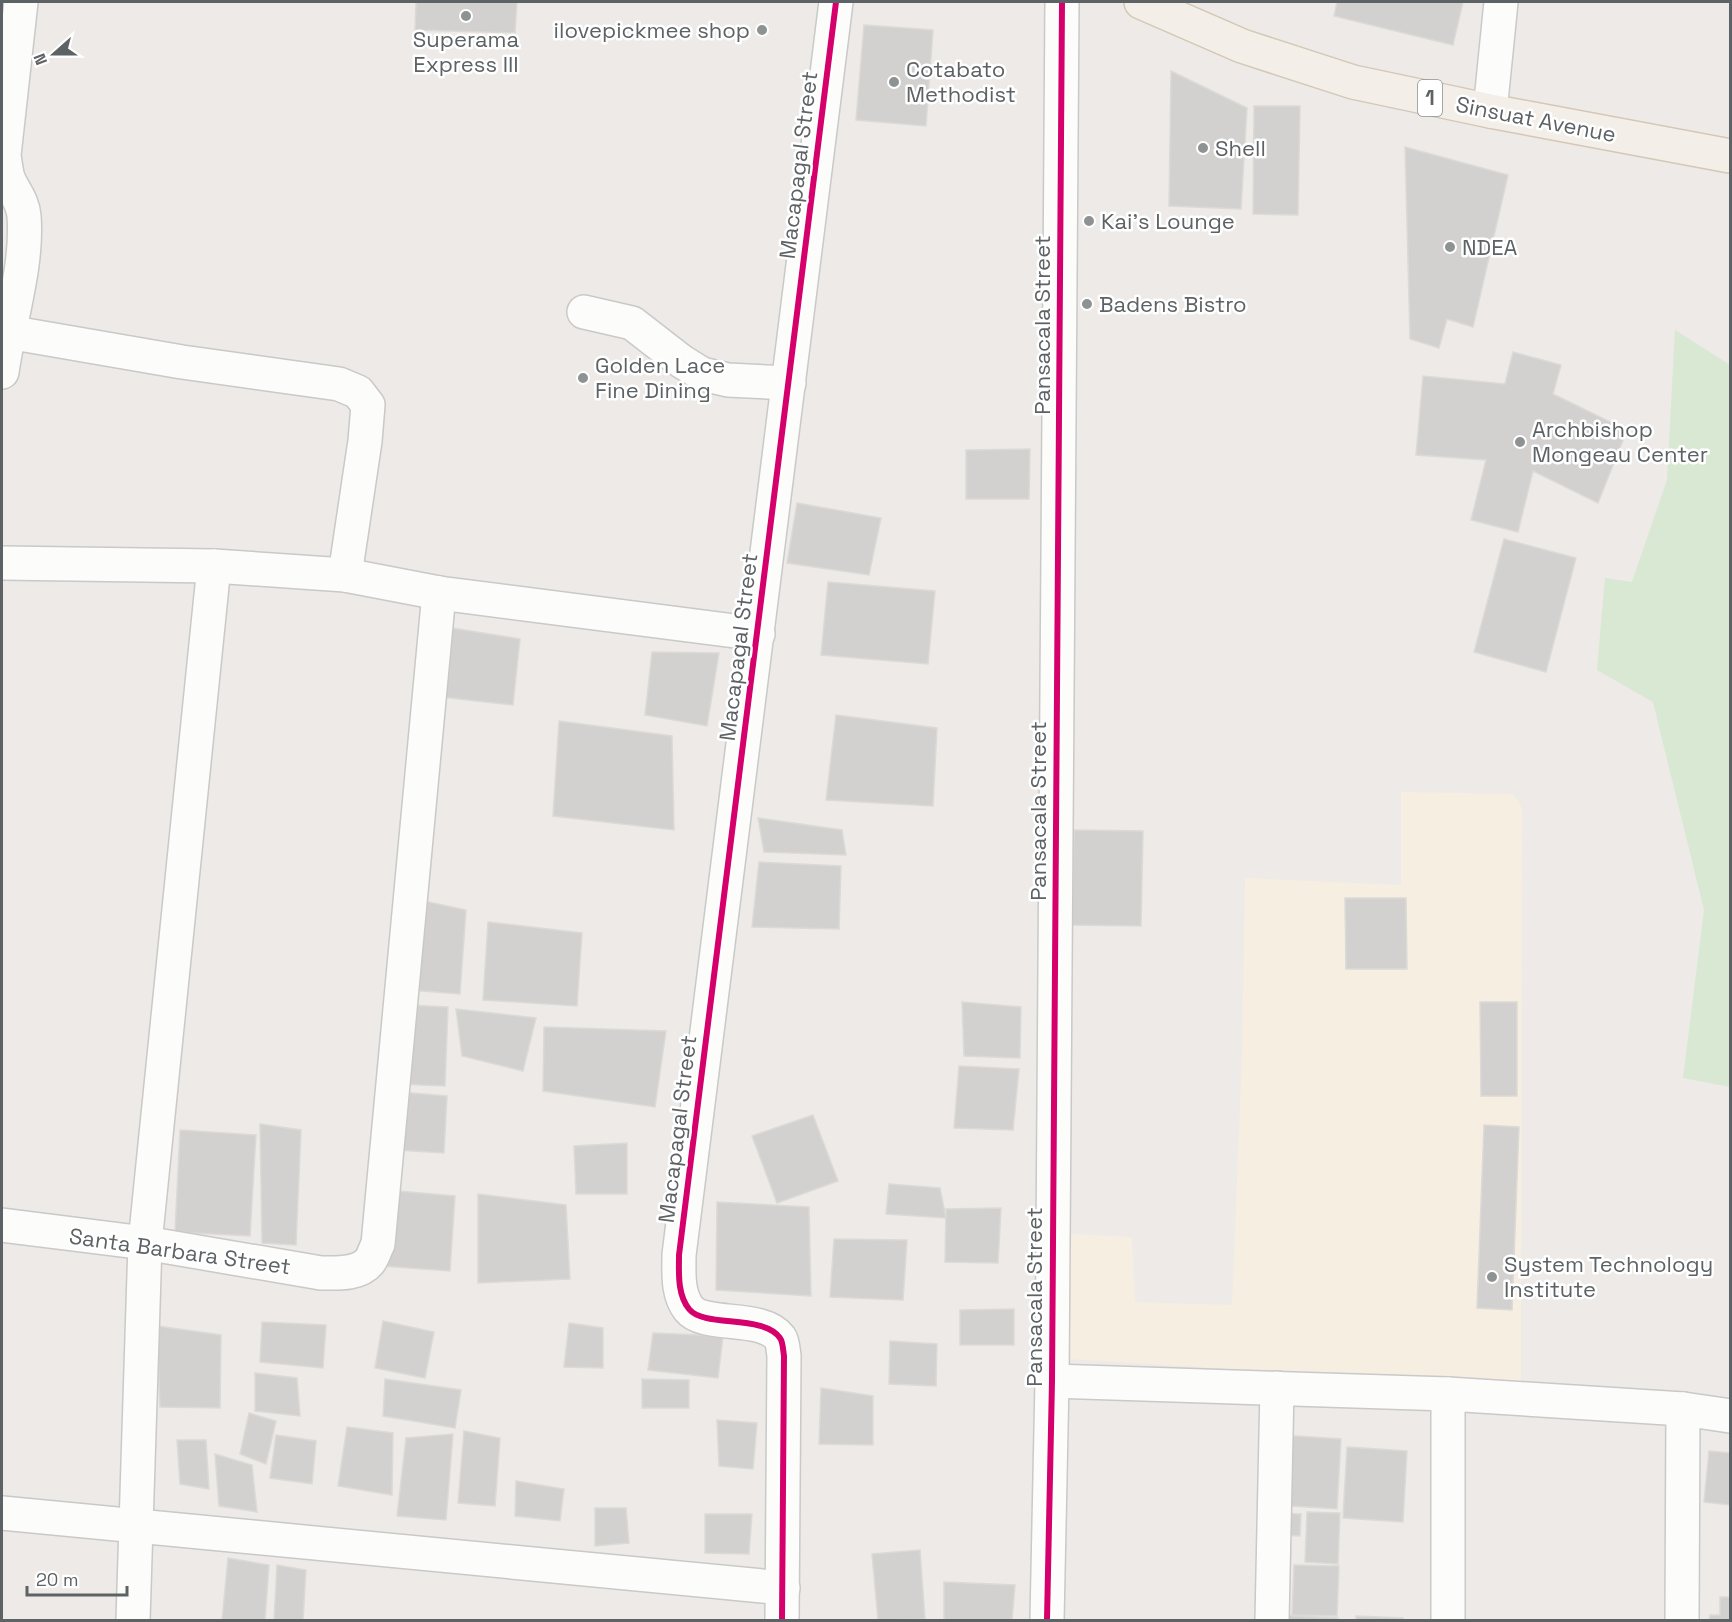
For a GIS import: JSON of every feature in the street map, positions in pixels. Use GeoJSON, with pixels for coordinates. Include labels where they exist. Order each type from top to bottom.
{"type":"FeatureCollection","features":[{"type":"Feature","properties":{"kind":"main road","name":"Sinsuat Avenue"},"geometry":{"type":"LineString","coordinates":[[1141,2],[1242,46],[1353,82],[1490,111],[1731,156]]}},
{"type":"Feature","properties":{"kind":"street"},"geometry":{"type":"LineString","coordinates":[[2,372],[23,260],[24,214],[20,199],[8,177],[4,155],[21,2]]}},
{"type":"Feature","properties":{"kind":"street","name":"Macapagal Street"},"geometry":{"type":"LineString","coordinates":[[783,1588],[784,1356],[781,1338],[768,1327],[703,1317],[690,1311],[683,1297],[679,1255],[836,2]]}},
{"type":"Feature","properties":{"kind":"street","name":"Pansacala Street"},"geometry":{"type":"LineString","coordinates":[[1047,1620],[1052,1382],[1062,2]]}},
{"type":"Feature","properties":{"kind":"street"},"geometry":{"type":"LineString","coordinates":[[1490,111],[1500,2]]}},
{"type":"Feature","properties":{"kind":"street"},"geometry":{"type":"LineString","coordinates":[[584,312],[632,323],[681,361],[702,374],[728,380],[789,383]]}},
{"type":"Feature","properties":{"kind":"street"},"geometry":{"type":"LineString","coordinates":[[8,332],[182,362],[339,384],[358,392],[368,405],[365,441],[345,575]]}},
{"type":"Feature","properties":{"kind":"street"},"geometry":{"type":"LineString","coordinates":[[2,563],[214,566],[345,575],[439,593],[758,634]]}},
{"type":"Feature","properties":{"kind":"street"},"geometry":{"type":"LineString","coordinates":[[133,1620],[145,1243],[214,566]]}},
{"type":"Feature","properties":{"kind":"street","name":"Santa Barbara Street"},"geometry":{"type":"LineString","coordinates":[[2,1226],[145,1243],[321,1273],[343,1274],[369,1263],[378,1244],[439,593]]}},
{"type":"Feature","properties":{"kind":"street"},"geometry":{"type":"LineString","coordinates":[[1052,1382],[1448,1394],[1683,1409],[1731,1416]]}},
{"type":"Feature","properties":{"kind":"street"},"geometry":{"type":"LineString","coordinates":[[1272,1620],[1277,1388]]}},
{"type":"Feature","properties":{"kind":"street"},"geometry":{"type":"LineString","coordinates":[[1448,1394],[1448,1620]]}},
{"type":"Feature","properties":{"kind":"street"},"geometry":{"type":"LineString","coordinates":[[1682,1620],[1683,1409]]}},
{"type":"Feature","properties":{"kind":"street"},"geometry":{"type":"LineString","coordinates":[[2,1513],[783,1588],[782,1620]]}},
{"type":"Feature","properties":{"kind":"shaded area","name":"System Technology Institute"},"geometry":{"type":"Polygon","coordinates":[[[1401,792],[1513,794],[1522,808],[1521,1387],[1069,1359],[1056,1349],[1056,1233],[1132,1237],[1135,1302],[1232,1305],[1242,1054],[1245,878],[1401,885],[1401,792]]]}},
{"type":"Feature","properties":{"kind":"green space"},"geometry":{"type":"Polygon","coordinates":[[[1675,330],[1730,365],[1730,1087],[1683,1078],[1704,910],[1653,702],[1597,670],[1605,578],[1632,582],[1667,480],[1675,330]]]}},
{"type":"Feature","properties":{"kind":"building","name":"Superama Express III"},"geometry":{"type":"Polygon","coordinates":[[[416,2],[517,2],[515,33],[415,30],[416,2]]]}},
{"type":"Feature","properties":{"kind":"building"},"geometry":{"type":"Polygon","coordinates":[[[1337,2],[1463,2],[1453,45],[1334,16],[1337,2]]]}},
{"type":"Feature","properties":{"kind":"building"},"geometry":{"type":"Polygon","coordinates":[[[864,25],[933,30],[926,126],[856,120],[864,25]]]}},
{"type":"Feature","properties":{"kind":"building"},"geometry":{"type":"Polygon","coordinates":[[[1171,71],[1247,108],[1241,209],[1169,206],[1171,71]]]}},
{"type":"Feature","properties":{"kind":"building"},"geometry":{"type":"Polygon","coordinates":[[[1254,106],[1300,106],[1298,215],[1253,214],[1254,106]]]}},
{"type":"Feature","properties":{"kind":"building","name":"NDEA"},"geometry":{"type":"Polygon","coordinates":[[[1405,147],[1508,175],[1473,327],[1447,319],[1439,348],[1410,339],[1405,147]]]}},
{"type":"Feature","properties":{"kind":"building","name":"Archbishop Mongeau Center"},"geometry":{"type":"Polygon","coordinates":[[[1513,352],[1561,365],[1553,394],[1627,430],[1598,503],[1533,471],[1518,532],[1471,520],[1486,460],[1416,455],[1423,376],[1505,384],[1513,352]]]}},
{"type":"Feature","properties":{"kind":"building"},"geometry":{"type":"Polygon","coordinates":[[[1030,449],[1029,499],[966,499],[966,450],[1030,449]]]}},
{"type":"Feature","properties":{"kind":"building"},"geometry":{"type":"Polygon","coordinates":[[[797,503],[881,518],[869,575],[787,563],[797,503]]]}},
{"type":"Feature","properties":{"kind":"building"},"geometry":{"type":"Polygon","coordinates":[[[1504,539],[1576,558],[1546,672],[1474,652],[1504,539]]]}},
{"type":"Feature","properties":{"kind":"building"},"geometry":{"type":"Polygon","coordinates":[[[828,582],[935,591],[928,664],[821,655],[828,582]]]}},
{"type":"Feature","properties":{"kind":"building"},"geometry":{"type":"Polygon","coordinates":[[[452,628],[520,639],[513,705],[442,697],[452,628]]]}},
{"type":"Feature","properties":{"kind":"building"},"geometry":{"type":"Polygon","coordinates":[[[652,652],[719,653],[707,726],[645,715],[652,652]]]}},
{"type":"Feature","properties":{"kind":"building"},"geometry":{"type":"Polygon","coordinates":[[[836,715],[937,728],[933,806],[826,800],[836,715]]]}},
{"type":"Feature","properties":{"kind":"building"},"geometry":{"type":"Polygon","coordinates":[[[559,721],[672,736],[674,830],[553,816],[559,721]]]}},
{"type":"Feature","properties":{"kind":"building"},"geometry":{"type":"Polygon","coordinates":[[[758,818],[842,830],[846,855],[764,852],[758,818]]]}},
{"type":"Feature","properties":{"kind":"building"},"geometry":{"type":"Polygon","coordinates":[[[1074,830],[1143,831],[1141,926],[1072,925],[1074,830]]]}},
{"type":"Feature","properties":{"kind":"building"},"geometry":{"type":"Polygon","coordinates":[[[759,862],[841,866],[839,929],[752,927],[759,862]]]}},
{"type":"Feature","properties":{"kind":"building"},"geometry":{"type":"Polygon","coordinates":[[[1345,898],[1406,898],[1407,969],[1346,969],[1345,898]]]}},
{"type":"Feature","properties":{"kind":"building"},"geometry":{"type":"Polygon","coordinates":[[[415,899],[466,910],[460,994],[409,990],[415,899]]]}},
{"type":"Feature","properties":{"kind":"building"},"geometry":{"type":"Polygon","coordinates":[[[488,922],[582,933],[577,1006],[483,1000],[488,922]]]}},
{"type":"Feature","properties":{"kind":"building"},"geometry":{"type":"Polygon","coordinates":[[[962,1002],[1021,1007],[1020,1058],[964,1056],[962,1002]]]}},
{"type":"Feature","properties":{"kind":"building"},"geometry":{"type":"Polygon","coordinates":[[[1480,1002],[1517,1002],[1517,1096],[1481,1096],[1480,1002]]]}},
{"type":"Feature","properties":{"kind":"building"},"geometry":{"type":"Polygon","coordinates":[[[406,1005],[448,1007],[445,1086],[397,1084],[406,1005]]]}},
{"type":"Feature","properties":{"kind":"building"},"geometry":{"type":"Polygon","coordinates":[[[456,1009],[536,1018],[523,1071],[462,1056],[456,1009]]]}},
{"type":"Feature","properties":{"kind":"building"},"geometry":{"type":"Polygon","coordinates":[[[544,1027],[666,1031],[655,1107],[543,1091],[544,1027]]]}},
{"type":"Feature","properties":{"kind":"building"},"geometry":{"type":"Polygon","coordinates":[[[959,1066],[1019,1069],[1013,1130],[954,1128],[959,1066]]]}},
{"type":"Feature","properties":{"kind":"building"},"geometry":{"type":"Polygon","coordinates":[[[400,1092],[447,1096],[444,1153],[397,1150],[400,1092]]]}},
{"type":"Feature","properties":{"kind":"building"},"geometry":{"type":"Polygon","coordinates":[[[813,1115],[838,1181],[777,1203],[752,1136],[813,1115]]]}},
{"type":"Feature","properties":{"kind":"building"},"geometry":{"type":"Polygon","coordinates":[[[260,1124],[301,1130],[296,1245],[262,1243],[260,1124]]]}},
{"type":"Feature","properties":{"kind":"building"},"geometry":{"type":"Polygon","coordinates":[[[1484,1125],[1519,1127],[1512,1310],[1477,1308],[1484,1125]]]}},
{"type":"Feature","properties":{"kind":"building"},"geometry":{"type":"Polygon","coordinates":[[[180,1130],[256,1135],[250,1236],[175,1232],[180,1130]]]}},
{"type":"Feature","properties":{"kind":"building"},"geometry":{"type":"Polygon","coordinates":[[[627,1143],[627,1194],[576,1194],[574,1146],[627,1143]]]}},
{"type":"Feature","properties":{"kind":"building"},"geometry":{"type":"Polygon","coordinates":[[[889,1184],[940,1188],[946,1218],[886,1214],[889,1184]]]}},
{"type":"Feature","properties":{"kind":"building"},"geometry":{"type":"Polygon","coordinates":[[[387,1190],[455,1196],[450,1271],[382,1266],[387,1190]]]}},
{"type":"Feature","properties":{"kind":"building"},"geometry":{"type":"Polygon","coordinates":[[[478,1194],[566,1205],[570,1279],[478,1283],[478,1194]]]}},
{"type":"Feature","properties":{"kind":"building"},"geometry":{"type":"Polygon","coordinates":[[[717,1202],[809,1207],[811,1296],[716,1290],[717,1202]]]}},
{"type":"Feature","properties":{"kind":"building"},"geometry":{"type":"Polygon","coordinates":[[[1001,1208],[998,1263],[945,1262],[946,1209],[1001,1208]]]}},
{"type":"Feature","properties":{"kind":"building"},"geometry":{"type":"Polygon","coordinates":[[[834,1239],[907,1240],[903,1300],[830,1297],[834,1239]]]}},
{"type":"Feature","properties":{"kind":"building"},"geometry":{"type":"Polygon","coordinates":[[[1014,1309],[1014,1345],[960,1345],[960,1310],[1014,1309]]]}},
{"type":"Feature","properties":{"kind":"building"},"geometry":{"type":"Polygon","coordinates":[[[383,1321],[434,1332],[425,1378],[375,1368],[383,1321]]]}},
{"type":"Feature","properties":{"kind":"building"},"geometry":{"type":"Polygon","coordinates":[[[262,1322],[326,1325],[323,1368],[260,1362],[262,1322]]]}},
{"type":"Feature","properties":{"kind":"building"},"geometry":{"type":"Polygon","coordinates":[[[569,1323],[603,1328],[603,1368],[564,1367],[569,1323]]]}},
{"type":"Feature","properties":{"kind":"building"},"geometry":{"type":"Polygon","coordinates":[[[157,1326],[221,1335],[220,1408],[160,1407],[157,1326]]]}},
{"type":"Feature","properties":{"kind":"building"},"geometry":{"type":"Polygon","coordinates":[[[653,1333],[723,1336],[718,1378],[648,1370],[653,1333]]]}},
{"type":"Feature","properties":{"kind":"building"},"geometry":{"type":"Polygon","coordinates":[[[890,1341],[937,1344],[936,1386],[889,1384],[890,1341]]]}},
{"type":"Feature","properties":{"kind":"building"},"geometry":{"type":"Polygon","coordinates":[[[255,1373],[297,1378],[300,1416],[255,1411],[255,1373]]]}},
{"type":"Feature","properties":{"kind":"building"},"geometry":{"type":"Polygon","coordinates":[[[385,1379],[461,1390],[455,1428],[383,1416],[385,1379]]]}},
{"type":"Feature","properties":{"kind":"building"},"geometry":{"type":"Polygon","coordinates":[[[642,1379],[689,1380],[689,1408],[642,1408],[642,1379]]]}},
{"type":"Feature","properties":{"kind":"building"},"geometry":{"type":"Polygon","coordinates":[[[821,1388],[873,1396],[873,1445],[819,1444],[821,1388]]]}},
{"type":"Feature","properties":{"kind":"building"},"geometry":{"type":"Polygon","coordinates":[[[249,1413],[276,1421],[266,1464],[240,1454],[249,1413]]]}},
{"type":"Feature","properties":{"kind":"building"},"geometry":{"type":"Polygon","coordinates":[[[717,1420],[757,1423],[753,1469],[719,1466],[717,1420]]]}},
{"type":"Feature","properties":{"kind":"building"},"geometry":{"type":"Polygon","coordinates":[[[347,1427],[393,1433],[392,1495],[338,1486],[347,1427]]]}},
{"type":"Feature","properties":{"kind":"building"},"geometry":{"type":"Polygon","coordinates":[[[464,1431],[500,1438],[495,1506],[458,1503],[464,1431]]]}},
{"type":"Feature","properties":{"kind":"building"},"geometry":{"type":"Polygon","coordinates":[[[453,1434],[446,1520],[397,1516],[406,1438],[453,1434]]]}},
{"type":"Feature","properties":{"kind":"building"},"geometry":{"type":"Polygon","coordinates":[[[276,1435],[316,1441],[312,1484],[270,1478],[276,1435]]]}},
{"type":"Feature","properties":{"kind":"building"},"geometry":{"type":"Polygon","coordinates":[[[1281,1435],[1341,1439],[1337,1509],[1277,1505],[1281,1435]]]}},
{"type":"Feature","properties":{"kind":"building"},"geometry":{"type":"Polygon","coordinates":[[[177,1440],[206,1440],[209,1489],[180,1484],[177,1440]]]}},
{"type":"Feature","properties":{"kind":"building"},"geometry":{"type":"Polygon","coordinates":[[[1347,1447],[1407,1451],[1403,1522],[1343,1518],[1347,1447]]]}},
{"type":"Feature","properties":{"kind":"building"},"geometry":{"type":"Polygon","coordinates":[[[1709,1451],[1730,1453],[1730,1505],[1704,1502],[1709,1451]]]}},
{"type":"Feature","properties":{"kind":"building"},"geometry":{"type":"Polygon","coordinates":[[[215,1454],[252,1465],[257,1512],[219,1506],[215,1454]]]}},
{"type":"Feature","properties":{"kind":"building"},"geometry":{"type":"Polygon","coordinates":[[[516,1481],[564,1489],[560,1521],[515,1516],[516,1481]]]}},
{"type":"Feature","properties":{"kind":"building"},"geometry":{"type":"Polygon","coordinates":[[[595,1508],[626,1508],[629,1543],[595,1546],[595,1508]]]}},
{"type":"Feature","properties":{"kind":"building"},"geometry":{"type":"Polygon","coordinates":[[[1307,1512],[1340,1513],[1338,1564],[1305,1562],[1307,1512]]]}},
{"type":"Feature","properties":{"kind":"building"},"geometry":{"type":"Polygon","coordinates":[[[1278,1513],[1301,1514],[1300,1536],[1277,1535],[1278,1513]]]}},
{"type":"Feature","properties":{"kind":"building"},"geometry":{"type":"Polygon","coordinates":[[[705,1514],[752,1514],[749,1554],[705,1553],[705,1514]]]}},
{"type":"Feature","properties":{"kind":"building"},"geometry":{"type":"Polygon","coordinates":[[[920,1550],[925,1619],[878,1620],[872,1554],[920,1550]]]}},
{"type":"Feature","properties":{"kind":"building"},"geometry":{"type":"Polygon","coordinates":[[[228,1558],[269,1565],[265,1620],[222,1620],[228,1558]]]}},
{"type":"Feature","properties":{"kind":"building"},"geometry":{"type":"Polygon","coordinates":[[[277,1565],[306,1570],[303,1620],[274,1620],[277,1565]]]}},
{"type":"Feature","properties":{"kind":"building"},"geometry":{"type":"Polygon","coordinates":[[[1294,1565],[1339,1566],[1337,1616],[1292,1615],[1294,1565]]]}},
{"type":"Feature","properties":{"kind":"building"},"geometry":{"type":"Polygon","coordinates":[[[944,1582],[1015,1585],[1012,1620],[944,1620],[944,1582]]]}},
{"type":"Feature","properties":{"kind":"building"},"geometry":{"type":"Polygon","coordinates":[[[1720,1597],[1730,1597],[1730,1620],[1709,1620],[1710,1615],[1720,1615],[1720,1597]]]}},
{"type":"Feature","properties":{"kind":"building"},"geometry":{"type":"Polygon","coordinates":[[[1279,1615],[1338,1618],[1338,1620],[1279,1620],[1279,1615]]]}},
{"type":"Feature","properties":{"kind":"building"},"geometry":{"type":"Polygon","coordinates":[[[1356,1616],[1403,1618],[1403,1620],[1356,1620],[1356,1616]]]}},
{"type":"Feature","properties":{"kind":"cycle path"},"geometry":{"type":"LineString","coordinates":[[782,1620],[784,1356],[782,1342],[772,1331],[761,1326],[707,1318],[689,1309],[682,1297],[679,1255],[836,2]]}},
{"type":"Feature","properties":{"kind":"cycle path"},"geometry":{"type":"LineString","coordinates":[[1047,1620],[1052,1381],[1062,2]]}},
{"type":"Feature","properties":{"kind":"place","name":"Superama Express III"},"geometry":{"type":"Point","coordinates":[466,16]}},
{"type":"Feature","properties":{"kind":"place","name":"ilovepickmee shop"},"geometry":{"type":"Point","coordinates":[762,30]}},
{"type":"Feature","properties":{"kind":"place","name":"Cotabato Methodist"},"geometry":{"type":"Point","coordinates":[894,82]}},
{"type":"Feature","properties":{"kind":"place","name":"Shell"},"geometry":{"type":"Point","coordinates":[1203,148]}},
{"type":"Feature","properties":{"kind":"place","name":"Kai's Lounge"},"geometry":{"type":"Point","coordinates":[1089,221]}},
{"type":"Feature","properties":{"kind":"place","name":"NDEA"},"geometry":{"type":"Point","coordinates":[1450,247]}},
{"type":"Feature","properties":{"kind":"place","name":"Badens Bistro"},"geometry":{"type":"Point","coordinates":[1087,304]}},
{"type":"Feature","properties":{"kind":"place","name":"Golden Lace Fine Dining"},"geometry":{"type":"Point","coordinates":[583,378]}},
{"type":"Feature","properties":{"kind":"place","name":"Archbishop Mongeau Center"},"geometry":{"type":"Point","coordinates":[1520,442]}},
{"type":"Feature","properties":{"kind":"place","name":"System Technology Institute"},"geometry":{"type":"Point","coordinates":[1492,1277]}}]}
